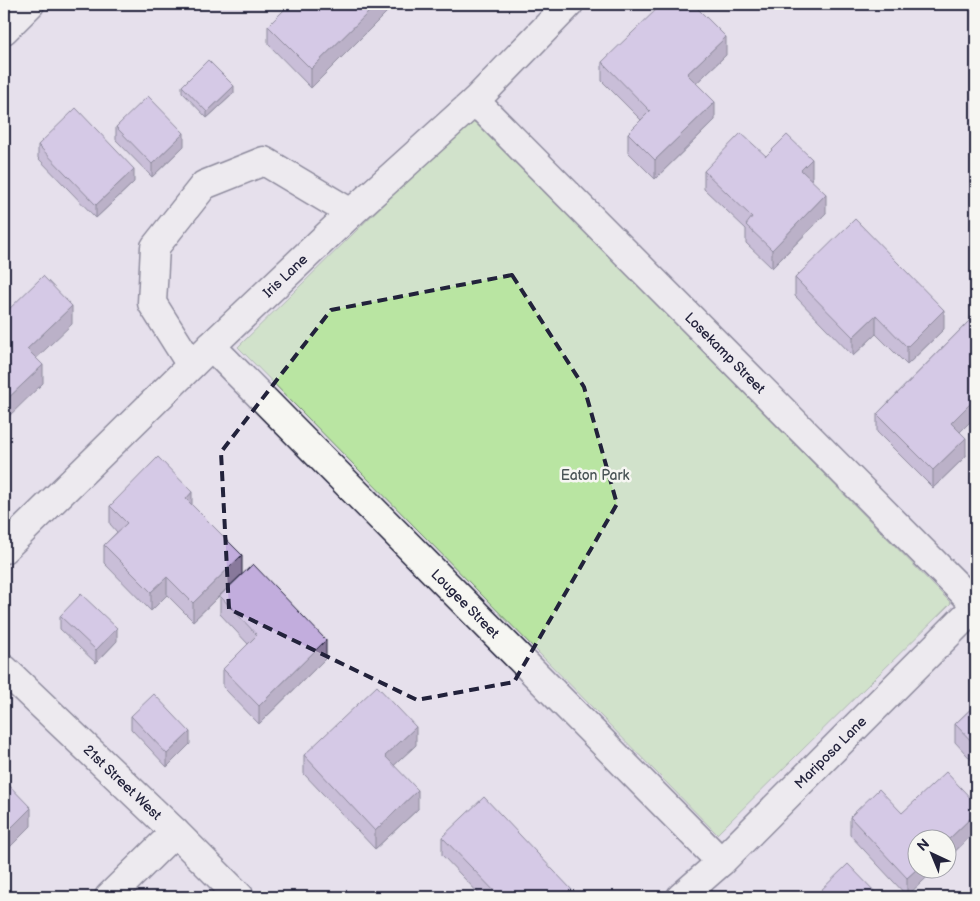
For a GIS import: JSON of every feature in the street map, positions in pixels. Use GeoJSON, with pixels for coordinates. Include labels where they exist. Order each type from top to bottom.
{"type":"FeatureCollection","features":[{"type":"Feature","properties":{"kind":"street"},"geometry":{"type":"LineString","coordinates":[[4,30],[30,4]]}},
{"type":"Feature","properties":{"kind":"street","name":"Iris Lane"},"geometry":{"type":"LineString","coordinates":[[4,550],[191,365],[351,213],[475,101],[568,4]]}},
{"type":"Feature","properties":{"kind":"street","name":"Losekamp Street"},"geometry":{"type":"LineString","coordinates":[[475,101],[976,606]]}},
{"type":"Feature","properties":{"kind":"street"},"geometry":{"type":"LineString","coordinates":[[191,365],[152,304],[155,247],[204,185],[264,161],[351,213]]}},
{"type":"Feature","properties":{"kind":"street","name":"Lougee Street"},"geometry":{"type":"LineString","coordinates":[[211,346],[721,862]]}},
{"type":"Feature","properties":{"kind":"street","name":"Mariposa Lane"},"geometry":{"type":"LineString","coordinates":[[682,897],[721,862],[976,606]]}},
{"type":"Feature","properties":{"kind":"street","name":"21st Street West"},"geometry":{"type":"LineString","coordinates":[[4,669],[175,832],[240,897]]}},
{"type":"Feature","properties":{"kind":"street"},"geometry":{"type":"LineString","coordinates":[[108,897],[175,832]]}},
{"type":"Feature","properties":{"kind":"highlighted area"},"geometry":{"type":"Polygon","coordinates":[[[512,275],[584,387],[617,504],[514,682],[417,700],[229,609],[221,452],[331,310],[512,275]]]}},
{"type":"Feature","properties":{"kind":"green space","name":"Eaton Park"},"geometry":{"type":"Polygon","coordinates":[[[472,117],[951,603],[717,834],[238,347],[472,117]]]}},
{"type":"Feature","properties":{"kind":"building"},"geometry":{"type":"Polygon","coordinates":[[[290,4],[377,4],[311,69],[268,26],[290,4]]]}},
{"type":"Feature","properties":{"kind":"building"},"geometry":{"type":"Polygon","coordinates":[[[662,4],[693,4],[726,37],[687,74],[715,102],[655,160],[628,133],[650,111],[602,62],[662,4]]]}},
{"type":"Feature","properties":{"kind":"building"},"geometry":{"type":"Polygon","coordinates":[[[208,60],[234,86],[207,112],[182,86],[208,60]]]}},
{"type":"Feature","properties":{"kind":"building"},"geometry":{"type":"Polygon","coordinates":[[[148,96],[184,133],[152,164],[116,127],[148,96]]]}},
{"type":"Feature","properties":{"kind":"building"},"geometry":{"type":"Polygon","coordinates":[[[76,108],[134,169],[96,205],[38,145],[76,108]]]}},
{"type":"Feature","properties":{"kind":"building"},"geometry":{"type":"Polygon","coordinates":[[[741,133],[766,156],[787,135],[812,159],[801,170],[826,194],[772,250],[746,225],[752,217],[704,171],[741,133]]]}},
{"type":"Feature","properties":{"kind":"building"},"geometry":{"type":"Polygon","coordinates":[[[855,219],[944,310],[907,347],[876,315],[853,337],[795,278],[855,219]]]}},
{"type":"Feature","properties":{"kind":"building"},"geometry":{"type":"Polygon","coordinates":[[[43,276],[72,306],[27,349],[43,365],[4,402],[4,314],[43,276]]]}},
{"type":"Feature","properties":{"kind":"building"},"geometry":{"type":"Polygon","coordinates":[[[976,314],[976,398],[951,423],[966,438],[933,470],[877,414],[976,314]]]}},
{"type":"Feature","properties":{"kind":"building"},"geometry":{"type":"Polygon","coordinates":[[[158,457],[192,492],[186,499],[242,555],[193,603],[167,577],[151,592],[104,545],[127,523],[110,506],[158,457]]]}},
{"type":"Feature","properties":{"kind":"building"},"geometry":{"type":"Polygon","coordinates":[[[253,564],[326,640],[259,706],[223,669],[257,635],[220,596],[253,564]]]}},
{"type":"Feature","properties":{"kind":"building"},"geometry":{"type":"Polygon","coordinates":[[[81,594],[117,628],[96,650],[60,616],[81,594]]]}},
{"type":"Feature","properties":{"kind":"building"},"geometry":{"type":"Polygon","coordinates":[[[377,686],[416,727],[385,756],[418,790],[375,831],[304,755],[377,686]]]}},
{"type":"Feature","properties":{"kind":"building"},"geometry":{"type":"Polygon","coordinates":[[[154,694],[190,732],[167,754],[131,716],[154,694]]]}},
{"type":"Feature","properties":{"kind":"building"},"geometry":{"type":"Polygon","coordinates":[[[976,704],[976,746],[955,724],[976,704]]]}},
{"type":"Feature","properties":{"kind":"building"},"geometry":{"type":"Polygon","coordinates":[[[946,772],[976,804],[976,813],[958,830],[958,828],[908,828],[907,878],[850,817],[879,789],[902,813],[946,772]]]}},
{"type":"Feature","properties":{"kind":"building"},"geometry":{"type":"Polygon","coordinates":[[[4,780],[31,808],[4,835],[4,780]]]}},
{"type":"Feature","properties":{"kind":"building"},"geometry":{"type":"Polygon","coordinates":[[[484,797],[572,890],[565,897],[500,897],[442,837],[484,797]]]}},
{"type":"Feature","properties":{"kind":"building"},"geometry":{"type":"Polygon","coordinates":[[[848,864],[880,897],[814,897],[848,864]]]}}]}
